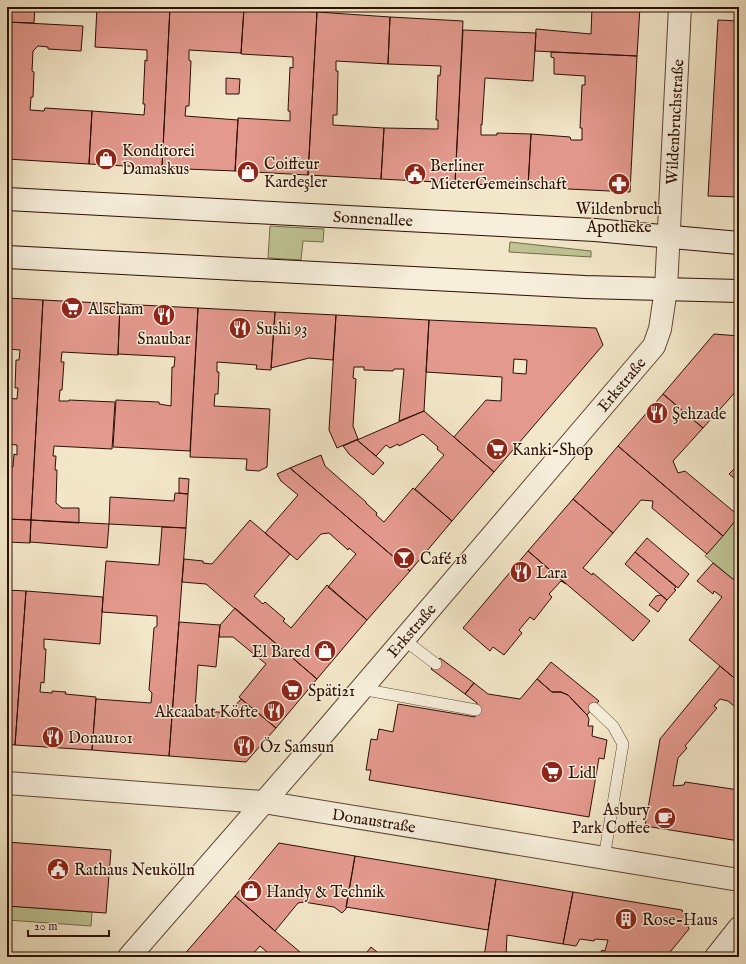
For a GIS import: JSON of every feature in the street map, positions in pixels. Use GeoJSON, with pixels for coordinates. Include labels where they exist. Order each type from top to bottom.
{"type":"FeatureCollection","features":[{"type":"Feature","properties":{"kind":"street","name":"Wildenbruchstraße"},"geometry":{"type":"LineString","coordinates":[[666,289],[680,7]]}},
{"type":"Feature","properties":{"kind":"street","name":"Sonnenallee"},"geometry":{"type":"LineString","coordinates":[[7,199],[595,230],[739,243]]}},
{"type":"Feature","properties":{"kind":"street"},"geometry":{"type":"LineString","coordinates":[[7,257],[515,284],[739,291]]}},
{"type":"Feature","properties":{"kind":"street","name":"Erkstraße"},"geometry":{"type":"LineString","coordinates":[[129,957],[361,689],[654,346],[660,329],[666,289]]}},
{"type":"Feature","properties":{"kind":"street","name":"Donaustraße"},"geometry":{"type":"LineString","coordinates":[[7,783],[263,802],[739,880]]}},
{"type":"Feature","properties":{"kind":"street"},"geometry":{"type":"LineString","coordinates":[[716,957],[739,928]]}},
{"type":"Feature","properties":{"kind":"lane"},"geometry":{"type":"LineString","coordinates":[[403,639],[436,664]]}},
{"type":"Feature","properties":{"kind":"lane"},"geometry":{"type":"LineString","coordinates":[[361,689],[476,710]]}},
{"type":"Feature","properties":{"kind":"lane"},"geometry":{"type":"LineString","coordinates":[[594,708],[613,726],[623,744],[604,858]]}},
{"type":"Feature","properties":{"kind":"green space"},"geometry":{"type":"Polygon","coordinates":[[[270,226],[324,229],[323,242],[303,241],[301,260],[268,258],[270,226]]]}},
{"type":"Feature","properties":{"kind":"green space"},"geometry":{"type":"Polygon","coordinates":[[[510,242],[591,251],[591,257],[509,252],[510,242]]]}},
{"type":"Feature","properties":{"kind":"green space"},"geometry":{"type":"Polygon","coordinates":[[[739,516],[739,584],[705,556],[739,516]]]}},
{"type":"Feature","properties":{"kind":"green space"},"geometry":{"type":"Polygon","coordinates":[[[7,906],[92,912],[91,926],[7,920],[7,906]]]}},
{"type":"Feature","properties":{"kind":"building"},"geometry":{"type":"Polygon","coordinates":[[[7,7],[35,7],[34,23],[7,22],[7,7]]]}},
{"type":"Feature","properties":{"kind":"building"},"geometry":{"type":"Polygon","coordinates":[[[97,7],[170,7],[162,168],[89,164],[92,111],[144,115],[145,104],[143,104],[145,60],[147,61],[147,50],[95,47],[97,7]]]}},
{"type":"Feature","properties":{"kind":"building"},"geometry":{"type":"Polygon","coordinates":[[[170,7],[244,8],[241,53],[189,50],[189,60],[191,61],[189,106],[186,106],[185,116],[238,120],[235,171],[162,168],[170,7]]]}},
{"type":"Feature","properties":{"kind":"building"},"geometry":{"type":"Polygon","coordinates":[[[592,7],[640,7],[637,56],[535,51],[536,29],[591,34],[592,7]]]}},
{"type":"Feature","properties":{"kind":"building"},"geometry":{"type":"Polygon","coordinates":[[[244,8],[317,12],[308,175],[235,171],[238,118],[290,121],[290,111],[288,111],[290,67],[293,68],[293,57],[241,54],[244,8]]]}},
{"type":"Feature","properties":{"kind":"building"},"geometry":{"type":"Polygon","coordinates":[[[317,12],[390,17],[388,64],[336,61],[336,71],[338,71],[337,115],[333,115],[333,125],[384,128],[381,179],[308,175],[317,12]]]}},
{"type":"Feature","properties":{"kind":"building"},"geometry":{"type":"Polygon","coordinates":[[[390,17],[463,21],[455,183],[381,179],[384,128],[438,129],[438,120],[436,120],[438,75],[440,76],[441,66],[388,64],[390,17]]]}},
{"type":"Feature","properties":{"kind":"building"},"geometry":{"type":"Polygon","coordinates":[[[718,20],[739,21],[739,197],[708,196],[718,20]]]}},
{"type":"Feature","properties":{"kind":"building"},"geometry":{"type":"Polygon","coordinates":[[[7,22],[83,26],[81,51],[48,49],[48,47],[38,46],[33,51],[33,97],[31,97],[30,110],[44,111],[45,108],[92,111],[89,164],[7,159],[7,22]]]}},
{"type":"Feature","properties":{"kind":"building"},"geometry":{"type":"Polygon","coordinates":[[[463,30],[536,33],[533,81],[485,78],[482,125],[481,124],[481,135],[497,135],[497,133],[531,134],[528,187],[455,183],[463,30]]]}},
{"type":"Feature","properties":{"kind":"building"},"geometry":{"type":"Polygon","coordinates":[[[551,52],[637,56],[630,192],[528,187],[531,134],[570,137],[571,140],[582,140],[582,128],[580,128],[582,85],[585,85],[585,76],[554,74],[554,58],[551,57],[551,52]]]}},
{"type":"Feature","properties":{"kind":"building"},"geometry":{"type":"Polygon","coordinates":[[[226,78],[240,79],[239,94],[226,94],[226,78]]]}},
{"type":"Feature","properties":{"kind":"building"},"geometry":{"type":"Polygon","coordinates":[[[7,298],[43,300],[31,520],[7,519],[11,467],[13,467],[14,454],[17,455],[17,445],[7,444],[7,398],[17,399],[18,388],[15,388],[16,360],[19,360],[20,350],[7,349],[7,298]]]}},
{"type":"Feature","properties":{"kind":"building"},"geometry":{"type":"Polygon","coordinates":[[[43,300],[120,304],[118,355],[62,352],[61,362],[64,362],[62,390],[60,390],[59,401],[115,402],[112,449],[54,446],[53,456],[56,456],[55,470],[57,470],[56,503],[62,508],[79,508],[79,523],[31,520],[43,300]]]}},
{"type":"Feature","properties":{"kind":"building"},"geometry":{"type":"Polygon","coordinates":[[[120,304],[198,308],[190,451],[113,447],[116,400],[159,402],[159,404],[171,406],[172,367],[174,367],[175,357],[118,354],[120,304]]]}},
{"type":"Feature","properties":{"kind":"building"},"geometry":{"type":"Polygon","coordinates":[[[198,308],[275,312],[271,370],[256,369],[257,365],[217,362],[217,372],[219,372],[218,394],[215,394],[214,406],[270,409],[267,467],[259,471],[246,470],[247,459],[190,457],[198,308]]]}},
{"type":"Feature","properties":{"kind":"building"},"geometry":{"type":"Polygon","coordinates":[[[275,312],[336,315],[333,360],[309,358],[271,368],[275,312]]]}},
{"type":"Feature","properties":{"kind":"building"},"geometry":{"type":"Polygon","coordinates":[[[336,315],[429,320],[424,411],[399,421],[404,369],[394,369],[393,371],[364,370],[364,367],[354,367],[353,378],[356,379],[353,426],[358,439],[337,448],[329,430],[336,315]]]}},
{"type":"Feature","properties":{"kind":"building"},"geometry":{"type":"Polygon","coordinates":[[[429,320],[596,328],[603,345],[494,472],[454,437],[486,400],[501,401],[502,377],[426,372],[429,320]],[[514,359],[513,373],[526,374],[527,360],[514,359]]]}},
{"type":"Feature","properties":{"kind":"building"},"geometry":{"type":"Polygon","coordinates":[[[714,334],[739,336],[739,388],[703,428],[663,394],[714,334]]]}},
{"type":"Feature","properties":{"kind":"building"},"geometry":{"type":"Polygon","coordinates":[[[663,394],[703,428],[673,461],[678,473],[685,471],[739,516],[723,536],[618,446],[663,394]]]}},
{"type":"Feature","properties":{"kind":"building"},"geometry":{"type":"Polygon","coordinates":[[[424,411],[494,472],[452,521],[415,489],[444,455],[437,449],[438,447],[423,434],[399,446],[398,444],[390,448],[386,445],[376,456],[357,440],[424,411]]]}},
{"type":"Feature","properties":{"kind":"building"},"geometry":{"type":"Polygon","coordinates":[[[357,440],[384,463],[373,475],[349,454],[343,446],[357,440]]]}},
{"type":"Feature","properties":{"kind":"building"},"geometry":{"type":"Polygon","coordinates":[[[618,446],[723,536],[707,554],[652,508],[653,501],[641,500],[613,533],[573,499],[618,446]]]}},
{"type":"Feature","properties":{"kind":"building"},"geometry":{"type":"Polygon","coordinates":[[[321,455],[325,466],[366,502],[377,513],[376,515],[384,522],[413,488],[452,521],[410,571],[290,468],[321,455]]]}},
{"type":"Feature","properties":{"kind":"building"},"geometry":{"type":"Polygon","coordinates":[[[739,464],[739,482],[729,474],[739,464]]]}},
{"type":"Feature","properties":{"kind":"building"},"geometry":{"type":"Polygon","coordinates":[[[290,468],[410,571],[367,620],[328,587],[356,554],[349,548],[348,550],[329,533],[321,534],[297,560],[265,533],[298,495],[281,481],[277,474],[290,468]]]}},
{"type":"Feature","properties":{"kind":"building"},"geometry":{"type":"Polygon","coordinates":[[[179,478],[189,479],[188,494],[179,493],[179,478]]]}},
{"type":"Feature","properties":{"kind":"building"},"geometry":{"type":"Polygon","coordinates":[[[175,493],[188,494],[186,528],[109,524],[110,497],[174,501],[175,493]]]}},
{"type":"Feature","properties":{"kind":"building"},"geometry":{"type":"Polygon","coordinates":[[[573,499],[613,533],[583,568],[592,575],[593,573],[650,621],[633,641],[528,551],[573,499]]]}},
{"type":"Feature","properties":{"kind":"building"},"geometry":{"type":"Polygon","coordinates":[[[7,519],[31,520],[30,543],[7,542],[7,519]]]}},
{"type":"Feature","properties":{"kind":"building"},"geometry":{"type":"Polygon","coordinates":[[[31,520],[109,524],[107,548],[30,542],[31,520]]]}},
{"type":"Feature","properties":{"kind":"building"},"geometry":{"type":"Polygon","coordinates":[[[250,520],[290,554],[254,596],[263,604],[265,602],[285,619],[283,621],[291,628],[327,585],[367,620],[317,679],[206,584],[182,582],[184,559],[203,561],[203,563],[212,564],[250,520]]]}},
{"type":"Feature","properties":{"kind":"building"},"geometry":{"type":"Polygon","coordinates":[[[162,527],[186,528],[169,756],[92,750],[96,699],[151,703],[152,693],[149,690],[154,628],[157,626],[157,616],[102,612],[106,561],[159,565],[162,527]]]}},
{"type":"Feature","properties":{"kind":"building"},"geometry":{"type":"Polygon","coordinates":[[[647,538],[689,574],[678,588],[635,552],[647,538]]]}},
{"type":"Feature","properties":{"kind":"building"},"geometry":{"type":"Polygon","coordinates":[[[528,551],[566,584],[561,581],[549,594],[552,597],[534,620],[530,617],[519,630],[522,633],[504,655],[493,647],[490,651],[463,628],[528,551]]]}},
{"type":"Feature","properties":{"kind":"building"},"geometry":{"type":"Polygon","coordinates":[[[635,552],[676,587],[674,589],[676,590],[667,600],[625,564],[635,552]]]}},
{"type":"Feature","properties":{"kind":"building"},"geometry":{"type":"Polygon","coordinates":[[[713,563],[739,584],[739,682],[689,640],[722,597],[714,591],[713,594],[697,581],[713,563]]]}},
{"type":"Feature","properties":{"kind":"building"},"geometry":{"type":"Polygon","coordinates":[[[7,590],[26,591],[15,745],[7,744],[7,590]]]}},
{"type":"Feature","properties":{"kind":"building"},"geometry":{"type":"Polygon","coordinates":[[[26,591],[103,597],[100,644],[44,639],[44,649],[46,649],[44,683],[41,682],[40,692],[66,692],[65,694],[96,697],[92,750],[15,745],[26,591]]]}},
{"type":"Feature","properties":{"kind":"building"},"geometry":{"type":"Polygon","coordinates":[[[661,595],[667,600],[658,612],[649,605],[656,596],[661,595]]]}},
{"type":"Feature","properties":{"kind":"building"},"geometry":{"type":"Polygon","coordinates":[[[235,608],[317,679],[276,728],[239,697],[266,664],[233,637],[219,637],[220,625],[235,608]]]}},
{"type":"Feature","properties":{"kind":"building"},"geometry":{"type":"Polygon","coordinates":[[[179,622],[220,625],[216,667],[198,665],[195,710],[229,713],[241,699],[276,728],[246,762],[169,756],[179,622]]]}},
{"type":"Feature","properties":{"kind":"building"},"geometry":{"type":"Polygon","coordinates":[[[440,658],[474,683],[465,694],[431,669],[440,658]]]}},
{"type":"Feature","properties":{"kind":"building"},"geometry":{"type":"Polygon","coordinates":[[[551,662],[599,701],[587,715],[568,695],[561,692],[552,692],[537,679],[551,662]]]}},
{"type":"Feature","properties":{"kind":"building"},"geometry":{"type":"Polygon","coordinates":[[[720,666],[739,682],[739,710],[728,701],[720,699],[714,706],[717,708],[685,746],[687,748],[678,758],[673,786],[684,785],[685,782],[739,790],[739,841],[645,826],[660,739],[720,666]]]}},
{"type":"Feature","properties":{"kind":"building"},"geometry":{"type":"Polygon","coordinates":[[[537,679],[552,692],[561,692],[568,695],[587,715],[589,719],[588,726],[593,726],[592,736],[607,740],[604,759],[599,758],[589,817],[369,780],[371,770],[366,770],[371,739],[377,740],[379,729],[393,732],[398,704],[475,717],[477,703],[465,694],[474,683],[488,694],[520,699],[537,679]]]}},
{"type":"Feature","properties":{"kind":"building","name":"Rathaus Neukölln"},"geometry":{"type":"Polygon","coordinates":[[[7,842],[111,850],[106,913],[7,906],[7,842]]]}},
{"type":"Feature","properties":{"kind":"building"},"geometry":{"type":"Polygon","coordinates":[[[279,843],[355,856],[346,909],[342,913],[334,907],[304,902],[298,903],[275,931],[235,896],[279,843]]]}},
{"type":"Feature","properties":{"kind":"building"},"geometry":{"type":"Polygon","coordinates":[[[355,856],[496,879],[488,930],[346,907],[355,856]]]}},
{"type":"Feature","properties":{"kind":"building"},"geometry":{"type":"Polygon","coordinates":[[[496,879],[573,892],[563,944],[507,935],[506,957],[484,957],[496,879]]]}},
{"type":"Feature","properties":{"kind":"building","name":"Rose-Haus"},"geometry":{"type":"Polygon","coordinates":[[[573,892],[682,910],[689,929],[666,957],[598,957],[602,950],[605,951],[608,940],[595,939],[594,941],[580,939],[576,946],[563,944],[573,892]]]}},
{"type":"Feature","properties":{"kind":"building"},"geometry":{"type":"Polygon","coordinates":[[[235,896],[306,957],[270,957],[260,946],[250,957],[182,957],[235,896]]]}},
{"type":"Feature","properties":{"kind":"building"},"geometry":{"type":"Polygon","coordinates":[[[371,947],[383,957],[363,957],[371,947]]]}},
{"type":"Feature","properties":{"kind":"place","name":"Konditorei Damaskus"},"geometry":{"type":"Point","coordinates":[106,159]}},
{"type":"Feature","properties":{"kind":"place","name":"Coiffeur Kardeşler"},"geometry":{"type":"Point","coordinates":[248,172]}},
{"type":"Feature","properties":{"kind":"place","name":"Berliner MieterGemeinschaft"},"geometry":{"type":"Point","coordinates":[415,174]}},
{"type":"Feature","properties":{"kind":"place","name":"Wildenbruch Apotheke"},"geometry":{"type":"Point","coordinates":[619,184]}},
{"type":"Feature","properties":{"kind":"place","name":"Alscham"},"geometry":{"type":"Point","coordinates":[72,308]}},
{"type":"Feature","properties":{"kind":"place","name":"Snaubar"},"geometry":{"type":"Point","coordinates":[164,315]}},
{"type":"Feature","properties":{"kind":"place","name":"Sushi 93"},"geometry":{"type":"Point","coordinates":[240,328]}},
{"type":"Feature","properties":{"kind":"place","name":"Şehzade"},"geometry":{"type":"Point","coordinates":[657,413]}},
{"type":"Feature","properties":{"kind":"place","name":"Kanki-Shop"},"geometry":{"type":"Point","coordinates":[497,449]}},
{"type":"Feature","properties":{"kind":"place","name":"Café 18"},"geometry":{"type":"Point","coordinates":[404,558]}},
{"type":"Feature","properties":{"kind":"place","name":"Lara"},"geometry":{"type":"Point","coordinates":[521,572]}},
{"type":"Feature","properties":{"kind":"place","name":"El Bared"},"geometry":{"type":"Point","coordinates":[325,651]}},
{"type":"Feature","properties":{"kind":"place","name":"Späti21"},"geometry":{"type":"Point","coordinates":[292,690]}},
{"type":"Feature","properties":{"kind":"place","name":"Akcaabat Köfte"},"geometry":{"type":"Point","coordinates":[274,711]}},
{"type":"Feature","properties":{"kind":"place","name":"Donau101"},"geometry":{"type":"Point","coordinates":[53,737]}},
{"type":"Feature","properties":{"kind":"place","name":"Öz Samsun"},"geometry":{"type":"Point","coordinates":[244,746]}},
{"type":"Feature","properties":{"kind":"place","name":"Lidl"},"geometry":{"type":"Point","coordinates":[552,772]}},
{"type":"Feature","properties":{"kind":"place","name":"Asbury Park Coffee"},"geometry":{"type":"Point","coordinates":[665,818]}},
{"type":"Feature","properties":{"kind":"place","name":"Rathaus Neukölln"},"geometry":{"type":"Point","coordinates":[58,869]}},
{"type":"Feature","properties":{"kind":"place","name":"Handy & Technik"},"geometry":{"type":"Point","coordinates":[251,891]}},
{"type":"Feature","properties":{"kind":"place","name":"Rose-Haus"},"geometry":{"type":"Point","coordinates":[626,919]}}]}
